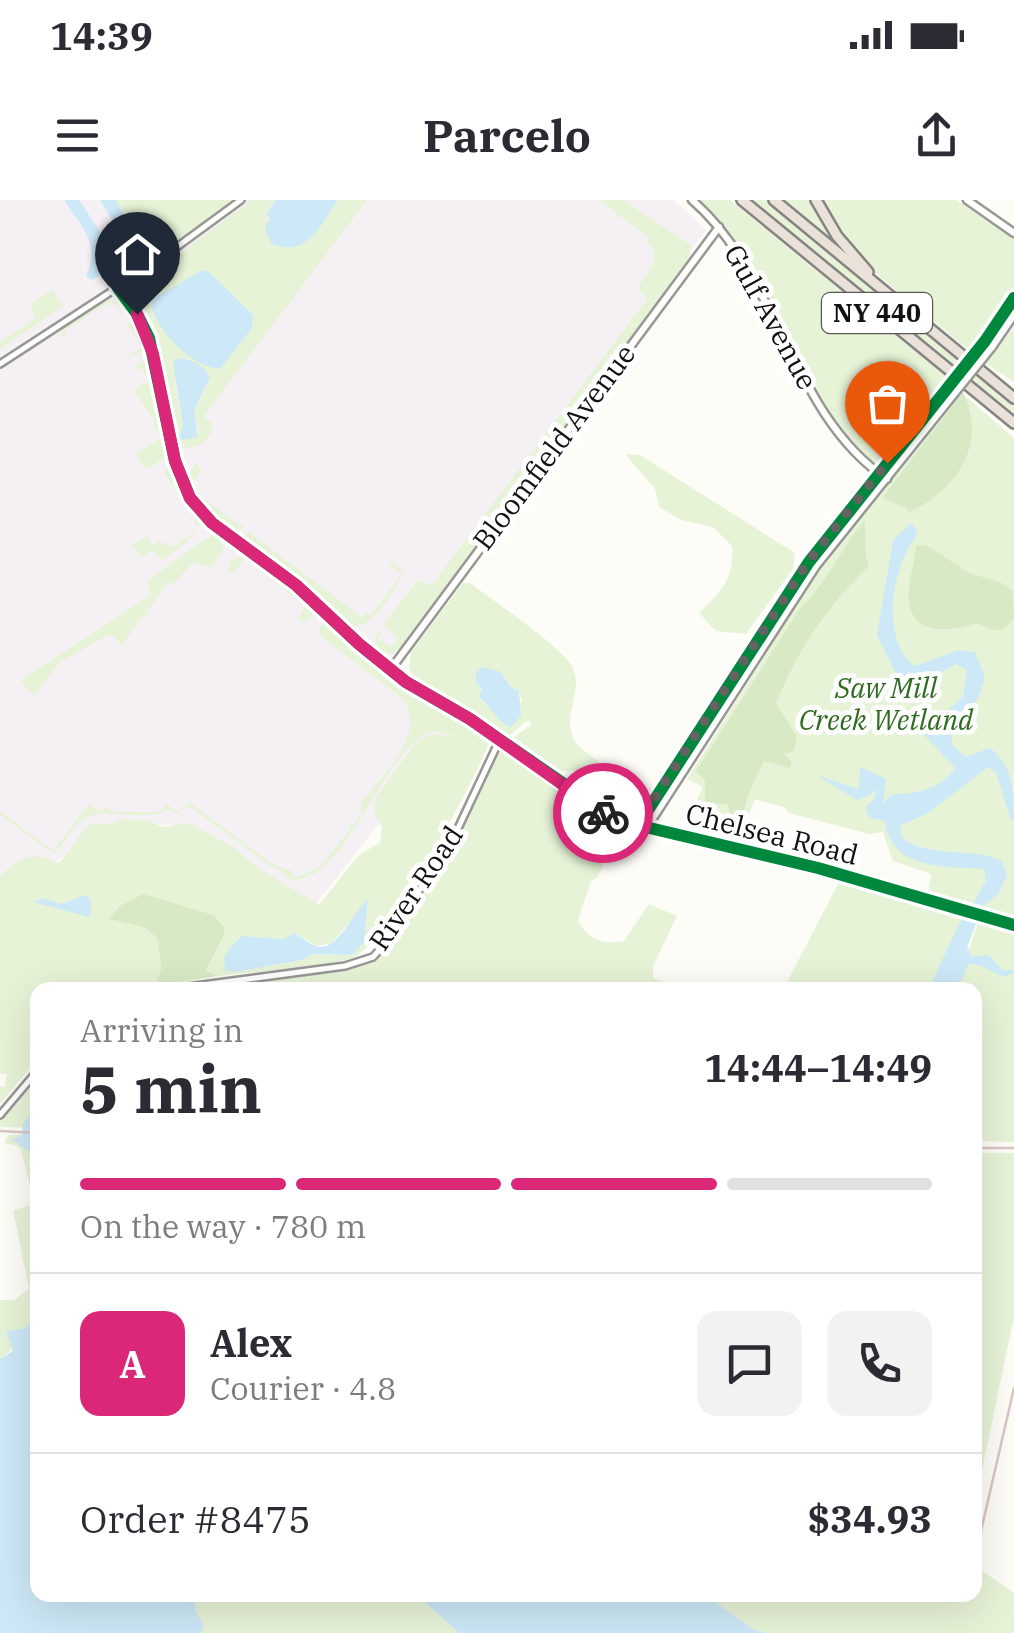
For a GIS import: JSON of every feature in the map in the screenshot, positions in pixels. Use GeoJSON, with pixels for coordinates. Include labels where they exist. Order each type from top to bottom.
{"type":"FeatureCollection","features":[{"type":"Feature","properties":{"kind":"highway","name":"NY 440"},"geometry":{"type":"LineString","coordinates":[[742,200],[1014,423]]}},
{"type":"Feature","properties":{"kind":"highway","name":"NY 440"},"geometry":{"type":"LineString","coordinates":[[774,200],[1014,398]]}},
{"type":"Feature","properties":{"kind":"highway"},"geometry":{"type":"LineString","coordinates":[[816,200],[853,255],[919,317]]}},
{"type":"Feature","properties":{"kind":"street"},"geometry":{"type":"LineString","coordinates":[[0,364],[118,288],[240,200]]}},
{"type":"Feature","properties":{"kind":"street","name":"Gulf Avenue"},"geometry":{"type":"LineString","coordinates":[[692,200],[718,227],[773,314],[806,382],[851,447],[887,479]]}},
{"type":"Feature","properties":{"kind":"street"},"geometry":{"type":"LineString","coordinates":[[966,200],[1014,233]]}},
{"type":"Feature","properties":{"kind":"street","name":"Bloomfield Avenue"},"geometry":{"type":"LineString","coordinates":[[391,669],[718,227]]}},
{"type":"Feature","properties":{"kind":"street","name":"Chelsea Road"},"geometry":{"type":"LineString","coordinates":[[118,288],[148,338],[175,461],[190,498],[212,523],[296,585],[391,669],[500,739],[601,812],[636,827],[815,868],[1014,924]]}},
{"type":"Feature","properties":{"kind":"street"},"geometry":{"type":"LineString","coordinates":[[989,344],[1014,298]]}},
{"type":"Feature","properties":{"kind":"street"},"geometry":{"type":"LineString","coordinates":[[646,829],[808,562],[1014,315]]}},
{"type":"Feature","properties":{"kind":"street"},"geometry":{"type":"LineString","coordinates":[[636,827],[816,566],[887,479],[946,396]]}},
{"type":"Feature","properties":{"kind":"street","name":"River Road"},"geometry":{"type":"LineString","coordinates":[[224,982],[344,966],[373,957],[453,839],[500,739]]}},
{"type":"Feature","properties":{"kind":"street"},"geometry":{"type":"LineString","coordinates":[[0,1115],[30,1079]]}},
{"type":"Feature","properties":{"kind":"shaded area"},"geometry":{"type":"Polygon","coordinates":[[[0,200],[120,200],[154,251],[212,200],[674,200],[706,230],[383,669],[459,722],[312,909],[192,826],[119,822],[0,895],[0,200]]]}},
{"type":"Feature","properties":{"kind":"green space"},"geometry":{"type":"Polygon","coordinates":[[[116,200],[232,200],[155,254],[149,241],[141,243],[116,200]]]}},
{"type":"Feature","properties":{"kind":"green space"},"geometry":{"type":"Polygon","coordinates":[[[251,200],[276,200],[269,206],[311,238],[338,200],[367,200],[204,416],[212,428],[208,438],[196,446],[186,448],[174,437],[157,350],[132,290],[251,200]],[[187,359],[174,380],[183,424],[179,437],[199,433],[194,411],[208,385],[208,371],[187,359]]]}},
{"type":"Feature","properties":{"kind":"green space"},"geometry":{"type":"Polygon","coordinates":[[[600,200],[623,200],[691,245],[690,257],[400,648],[382,655],[375,646],[377,632],[384,630],[378,639],[392,647],[398,637],[385,627],[385,622],[418,580],[431,586],[647,299],[638,288],[654,260],[647,242],[649,237],[620,216],[616,218],[617,213],[600,200]]]}},
{"type":"Feature","properties":{"kind":"green space"},"geometry":{"type":"Polygon","coordinates":[[[697,200],[730,200],[948,378],[877,463],[859,451],[825,407],[754,266],[697,200]]]}},
{"type":"Feature","properties":{"kind":"green space"},"geometry":{"type":"Polygon","coordinates":[[[753,200],[766,200],[953,353],[1014,405],[1014,415],[849,283],[753,200]]]}},
{"type":"Feature","properties":{"kind":"green space"},"geometry":{"type":"Polygon","coordinates":[[[785,200],[812,200],[838,246],[835,245],[785,200]]]}},
{"type":"Feature","properties":{"kind":"green space"},"geometry":{"type":"Polygon","coordinates":[[[820,200],[956,200],[1014,239],[1014,287],[970,351],[847,245],[820,200]]]}},
{"type":"Feature","properties":{"kind":"green space"},"geometry":{"type":"Polygon","coordinates":[[[52,290],[63,306],[0,349],[0,342],[36,318],[30,304],[52,290]]]}},
{"type":"Feature","properties":{"kind":"green space"},"geometry":{"type":"Polygon","coordinates":[[[112,300],[125,308],[134,319],[146,347],[144,352],[128,357],[142,347],[128,325],[131,321],[121,307],[113,304],[102,306],[60,338],[67,325],[81,314],[112,300]]]}},
{"type":"Feature","properties":{"kind":"green space"},"geometry":{"type":"Polygon","coordinates":[[[1014,327],[1014,382],[985,363],[1014,327]]]}},
{"type":"Feature","properties":{"kind":"green space"},"geometry":{"type":"Polygon","coordinates":[[[147,359],[162,428],[159,432],[152,428],[155,422],[134,390],[149,380],[135,366],[147,359]]]}},
{"type":"Feature","properties":{"kind":"green space"},"geometry":{"type":"Polygon","coordinates":[[[963,392],[972,430],[970,448],[954,479],[908,513],[907,508],[882,498],[963,392]]]}},
{"type":"Feature","properties":{"kind":"green space","name":"Saw Mill Creek Wetland"},"geometry":{"type":"Polygon","coordinates":[[[959,395],[1014,438],[1014,917],[935,896],[929,888],[931,874],[893,861],[883,832],[869,834],[789,813],[784,807],[755,799],[745,822],[700,811],[694,805],[703,787],[687,779],[819,570],[959,395]]]}},
{"type":"Feature","properties":{"kind":"green space"},"geometry":{"type":"Polygon","coordinates":[[[160,439],[165,457],[150,468],[143,467],[136,453],[160,439]]]}},
{"type":"Feature","properties":{"kind":"green space"},"geometry":{"type":"Polygon","coordinates":[[[625,454],[640,455],[795,553],[793,569],[746,634],[716,631],[699,613],[725,584],[731,568],[732,546],[713,527],[681,520],[659,507],[655,489],[625,454]]]}},
{"type":"Feature","properties":{"kind":"green space"},"geometry":{"type":"Polygon","coordinates":[[[196,463],[202,470],[193,482],[199,489],[197,493],[240,526],[245,523],[238,533],[214,517],[195,495],[187,477],[196,463]]]}},
{"type":"Feature","properties":{"kind":"green space"},"geometry":{"type":"Polygon","coordinates":[[[170,469],[195,510],[197,528],[180,548],[162,560],[152,550],[141,557],[132,545],[147,536],[153,545],[159,541],[172,547],[196,528],[194,518],[165,474],[170,469]]]}},
{"type":"Feature","properties":{"kind":"green space"},"geometry":{"type":"Polygon","coordinates":[[[855,510],[821,556],[706,730],[811,563],[855,510]]]}},
{"type":"Feature","properties":{"kind":"green space"},"geometry":{"type":"Polygon","coordinates":[[[864,520],[869,566],[815,629],[776,703],[797,737],[794,751],[784,754],[792,762],[790,768],[764,761],[738,827],[733,829],[728,804],[705,805],[705,780],[696,771],[798,611],[864,520]]]}},
{"type":"Feature","properties":{"kind":"green space"},"geometry":{"type":"Polygon","coordinates":[[[252,529],[251,534],[362,617],[366,613],[371,615],[402,574],[389,564],[392,562],[403,575],[374,616],[350,626],[290,575],[292,572],[245,541],[252,529]]]}},
{"type":"Feature","properties":{"kind":"green space"},"geometry":{"type":"Polygon","coordinates":[[[214,535],[224,548],[212,567],[192,563],[174,584],[169,582],[147,611],[150,615],[145,614],[123,643],[126,648],[108,635],[59,663],[35,695],[27,689],[21,680],[151,595],[147,581],[214,535]]]}},
{"type":"Feature","properties":{"kind":"green space"},"geometry":{"type":"Polygon","coordinates":[[[926,545],[969,573],[1000,582],[1013,591],[1014,619],[1003,630],[977,623],[939,629],[919,622],[909,603],[909,587],[916,546],[926,545]]]}},
{"type":"Feature","properties":{"kind":"green space"},"geometry":{"type":"Polygon","coordinates":[[[243,556],[256,561],[315,606],[316,613],[304,623],[298,619],[305,606],[245,559],[228,574],[231,560],[243,556]]]}},
{"type":"Feature","properties":{"kind":"green space"},"geometry":{"type":"Polygon","coordinates":[[[463,583],[470,583],[509,611],[555,647],[572,666],[576,685],[571,732],[577,744],[599,762],[588,781],[576,771],[559,771],[514,741],[531,721],[508,737],[472,710],[414,680],[409,668],[411,652],[463,583]],[[475,673],[476,684],[482,687],[478,697],[499,716],[522,701],[503,675],[475,673]]]}},
{"type":"Feature","properties":{"kind":"green space"},"geometry":{"type":"Polygon","coordinates":[[[331,623],[351,646],[388,676],[490,740],[468,789],[409,891],[371,943],[345,960],[218,976],[206,972],[223,937],[144,927],[158,939],[161,969],[156,982],[30,982],[30,1068],[0,1104],[0,1086],[4,1088],[7,1075],[0,1073],[0,877],[13,864],[34,857],[59,863],[88,825],[121,819],[145,820],[164,827],[189,823],[235,848],[254,865],[319,905],[357,857],[380,842],[382,826],[375,815],[375,798],[416,743],[432,734],[455,736],[433,731],[413,744],[395,765],[345,843],[327,864],[308,877],[287,879],[284,873],[192,808],[185,807],[177,814],[168,809],[149,815],[107,813],[87,817],[54,854],[0,815],[0,811],[53,851],[89,804],[101,812],[105,807],[114,812],[158,812],[167,804],[177,812],[189,802],[271,863],[292,871],[294,878],[320,867],[351,828],[346,822],[353,825],[362,814],[360,804],[399,754],[410,726],[402,698],[319,635],[319,628],[331,623]],[[368,901],[332,943],[316,946],[295,933],[283,939],[257,937],[226,970],[235,972],[302,960],[313,954],[352,955],[364,943],[368,901]]]}},
{"type":"Feature","properties":{"kind":"green space"},"geometry":{"type":"Polygon","coordinates":[[[502,750],[597,815],[596,822],[603,825],[596,857],[603,865],[591,881],[578,920],[586,932],[602,941],[624,941],[649,904],[677,916],[653,966],[653,978],[663,982],[245,982],[362,966],[380,956],[466,824],[502,750]]]}},
{"type":"Feature","properties":{"kind":"green space"},"geometry":{"type":"Polygon","coordinates":[[[840,880],[967,917],[944,982],[787,982],[840,880]]]}},
{"type":"Feature","properties":{"kind":"green space"},"geometry":{"type":"Polygon","coordinates":[[[143,894],[213,915],[225,928],[206,971],[218,976],[156,982],[161,969],[158,939],[144,927],[109,919],[120,906],[143,894]]]}},
{"type":"Feature","properties":{"kind":"green space"},"geometry":{"type":"Polygon","coordinates":[[[979,920],[1014,933],[1014,1142],[982,1141],[982,982],[958,982],[979,920]]]}},
{"type":"Feature","properties":{"kind":"green space"},"geometry":{"type":"Polygon","coordinates":[[[30,1087],[30,1128],[0,1127],[0,1120],[30,1087]]]}},
{"type":"Feature","properties":{"kind":"green space"},"geometry":{"type":"Polygon","coordinates":[[[23,1134],[17,1141],[30,1148],[30,1185],[21,1150],[4,1143],[9,1135],[23,1134]]]}},
{"type":"Feature","properties":{"kind":"green space"},"geometry":{"type":"Polygon","coordinates":[[[982,1153],[1014,1153],[1014,1316],[982,1470],[982,1153]]]}},
{"type":"Feature","properties":{"kind":"green space"},"geometry":{"type":"Polygon","coordinates":[[[30,1205],[30,1325],[0,1359],[0,1300],[14,1300],[29,1289],[14,1210],[30,1205]]]}},
{"type":"Feature","properties":{"kind":"green space"},"geometry":{"type":"Polygon","coordinates":[[[982,1571],[1014,1593],[1014,1633],[754,1630],[716,1602],[982,1602],[982,1571]]]}},
{"type":"Feature","properties":{"kind":"green space"},"geometry":{"type":"Polygon","coordinates":[[[195,1602],[425,1602],[459,1633],[201,1633],[204,1625],[195,1602]]]}},
{"type":"Feature","properties":{"kind":"water"},"geometry":{"type":"Polygon","coordinates":[[[64,200],[79,200],[112,250],[111,265],[91,280],[86,276],[90,244],[64,200]]]}},
{"type":"Feature","properties":{"kind":"water"},"geometry":{"type":"Polygon","coordinates":[[[100,200],[116,200],[139,243],[133,246],[120,233],[100,200]]]}},
{"type":"Feature","properties":{"kind":"water"},"geometry":{"type":"Polygon","coordinates":[[[276,200],[338,200],[312,237],[285,247],[272,244],[266,233],[270,220],[267,213],[276,200]]]}},
{"type":"Feature","properties":{"kind":"water"},"geometry":{"type":"Polygon","coordinates":[[[202,270],[209,272],[253,315],[252,328],[220,369],[198,362],[178,347],[151,307],[153,299],[202,270]]]}},
{"type":"Feature","properties":{"kind":"water"},"geometry":{"type":"Polygon","coordinates":[[[180,358],[197,364],[210,377],[194,411],[198,437],[183,440],[179,437],[183,424],[173,362],[180,358]]]}},
{"type":"Feature","properties":{"kind":"water"},"geometry":{"type":"Polygon","coordinates":[[[911,523],[916,529],[917,536],[901,565],[896,584],[893,622],[897,640],[915,666],[958,650],[975,652],[985,677],[977,701],[956,715],[951,744],[966,757],[990,748],[998,755],[1013,790],[1014,821],[996,772],[988,767],[928,813],[900,826],[902,838],[938,851],[977,854],[1002,861],[1007,875],[998,894],[983,906],[967,947],[972,956],[989,955],[1002,970],[1014,970],[1004,977],[968,964],[961,982],[932,982],[960,922],[986,881],[984,869],[937,866],[909,857],[889,837],[885,821],[869,818],[866,807],[875,797],[876,787],[872,794],[857,800],[816,775],[859,789],[860,767],[886,779],[883,803],[893,794],[936,785],[955,768],[917,727],[886,731],[870,723],[892,723],[915,716],[936,731],[939,719],[963,696],[967,670],[956,664],[933,677],[897,676],[877,635],[893,540],[911,523]]]}},
{"type":"Feature","properties":{"kind":"water"},"geometry":{"type":"Polygon","coordinates":[[[483,667],[501,672],[510,686],[519,691],[521,716],[511,727],[478,697],[482,688],[476,684],[475,673],[483,667]]]}},
{"type":"Feature","properties":{"kind":"water"},"geometry":{"type":"Polygon","coordinates":[[[85,895],[91,899],[89,917],[33,902],[43,898],[62,904],[85,895]]]}},
{"type":"Feature","properties":{"kind":"water"},"geometry":{"type":"Polygon","coordinates":[[[368,899],[364,943],[352,955],[313,954],[302,960],[235,972],[226,970],[226,955],[242,936],[283,939],[295,933],[313,945],[324,946],[338,937],[368,899]]]}},
{"type":"Feature","properties":{"kind":"water"},"geometry":{"type":"Polygon","coordinates":[[[28,1117],[30,1154],[11,1139],[22,1136],[28,1117]]]}},
{"type":"Feature","properties":{"kind":"water"},"geometry":{"type":"Polygon","coordinates":[[[30,1324],[30,1602],[195,1602],[204,1625],[201,1633],[0,1633],[0,1359],[13,1351],[6,1331],[23,1329],[30,1324]]]}},
{"type":"Feature","properties":{"kind":"water"},"geometry":{"type":"Polygon","coordinates":[[[425,1602],[716,1602],[754,1630],[767,1633],[459,1633],[425,1602]]]}},
{"type":"Feature","properties":{"kind":"railway"},"geometry":{"type":"LineString","coordinates":[[0,1131],[30,1133]]}},
{"type":"Feature","properties":{"kind":"railway"},"geometry":{"type":"LineString","coordinates":[[982,1148],[1014,1148]]}},
{"type":"Feature","properties":{"kind":"railway"},"geometry":{"type":"LineString","coordinates":[[982,1527],[1014,1388]]}},
{"type":"Feature","properties":{"kind":"cycle path"},"geometry":{"type":"LineString","coordinates":[[118,288],[149,338],[175,461],[190,498],[212,523],[296,585],[406,682],[470,719],[616,820],[818,868],[1014,925]]}},
{"type":"Feature","properties":{"kind":"cycle path"},"geometry":{"type":"LineString","coordinates":[[637,827],[809,562],[985,341],[1014,298]]}},
{"type":"Feature","properties":{"kind":"way so far"},"geometry":{"type":"LineString","coordinates":[[603,813],[636,827],[808,562],[887,463]]}},
{"type":"Feature","properties":{"kind":"route"},"geometry":{"type":"LineString","coordinates":[[137,314],[153,354],[175,461],[190,498],[212,523],[296,585],[406,682],[470,719],[603,813]]}}]}
